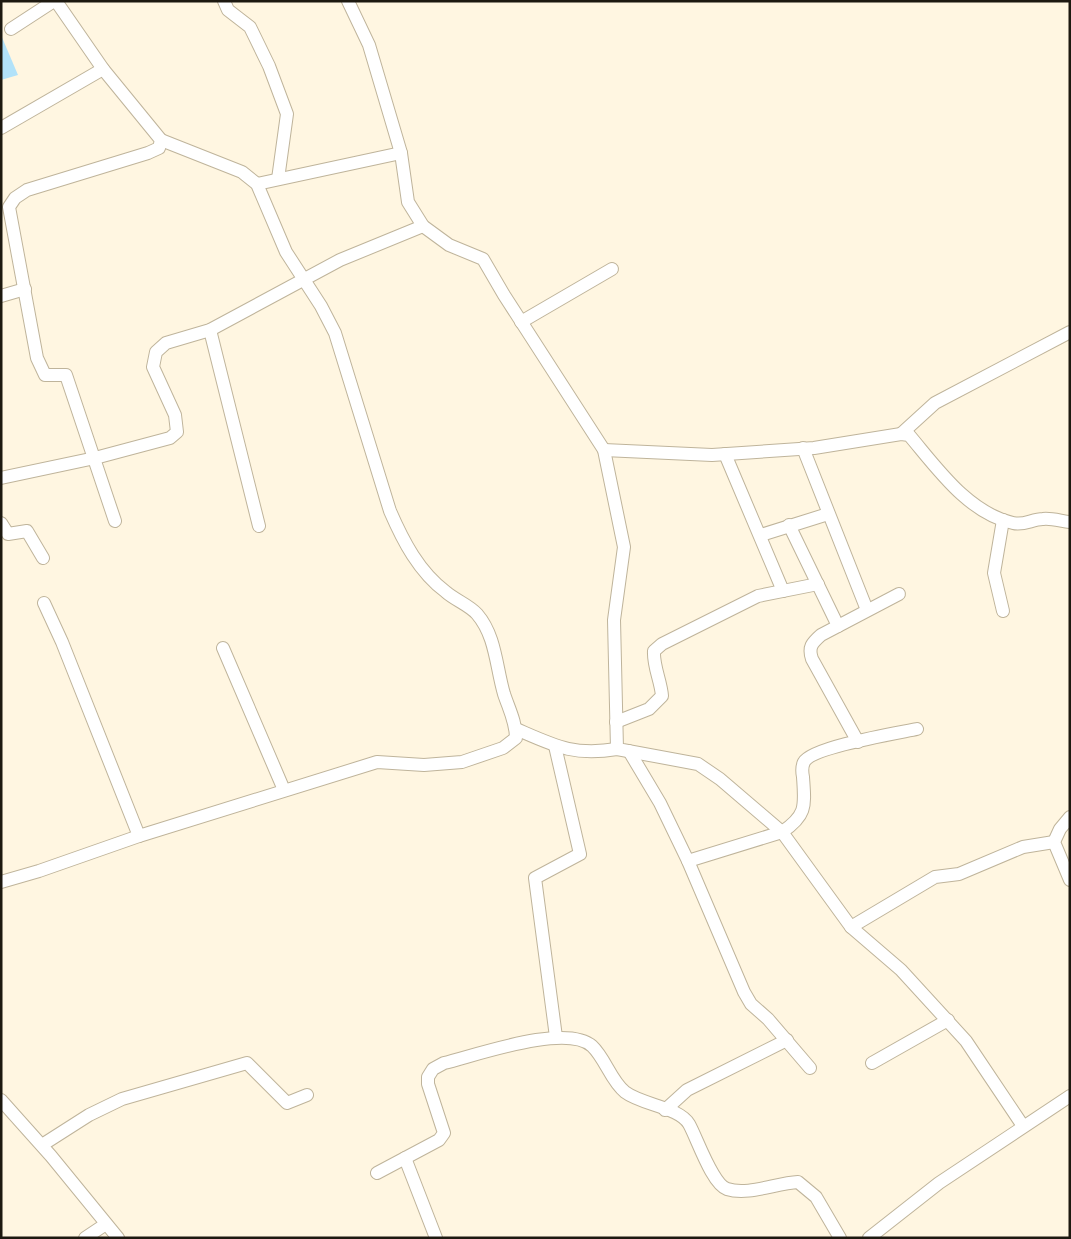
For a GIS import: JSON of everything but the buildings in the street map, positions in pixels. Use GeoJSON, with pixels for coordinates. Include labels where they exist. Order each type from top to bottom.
{"type":"FeatureCollection","features":[{"type":"Feature","properties":{"kind":"street"},"geometry":{"type":"LineString","coordinates":[[1,882],[39,871],[139,836],[376,762],[424,765],[462,762],[511,744],[516,738],[516,729],[504,692],[498,663],[482,620],[475,612],[445,592],[431,579],[401,537],[390,511],[335,333],[321,306],[303,282],[286,252],[257,184],[242,172],[161,140],[103,69],[55,1],[11,29]]}},
{"type":"Feature","properties":{"kind":"street"},"geometry":{"type":"LineString","coordinates":[[224,1],[228,10],[250,27],[269,66],[287,114],[278,179]]}},
{"type":"Feature","properties":{"kind":"street"},"geometry":{"type":"LineString","coordinates":[[348,1],[369,44],[401,153],[408,202],[424,226],[449,245],[483,259],[521,322],[604,450],[624,547],[614,620],[616,722],[623,750],[660,803],[688,861],[744,992],[751,1004],[787,1040],[810,1068]]}},
{"type":"Feature","properties":{"kind":"street"},"geometry":{"type":"LineString","coordinates":[[1,128],[103,69]]}},
{"type":"Feature","properties":{"kind":"street"},"geometry":{"type":"LineString","coordinates":[[115,522],[66,375],[45,375],[37,358],[9,207],[14,198],[27,190],[148,153],[159,148],[161,140]]}},
{"type":"Feature","properties":{"kind":"street"},"geometry":{"type":"LineString","coordinates":[[257,184],[401,153]]}},
{"type":"Feature","properties":{"kind":"street"},"geometry":{"type":"LineString","coordinates":[[1,478],[95,458],[170,438],[177,432],[175,415],[153,367],[156,352],[166,343],[210,330],[303,282],[340,260],[424,226]]}},
{"type":"Feature","properties":{"kind":"street"},"geometry":{"type":"LineString","coordinates":[[521,322],[612,269]]}},
{"type":"Feature","properties":{"kind":"street"},"geometry":{"type":"LineString","coordinates":[[1,296],[25,289]]}},
{"type":"Feature","properties":{"kind":"street"},"geometry":{"type":"LineString","coordinates":[[210,330],[259,526]]}},
{"type":"Feature","properties":{"kind":"street"},"geometry":{"type":"LineString","coordinates":[[902,434],[935,403],[1070,332]]}},
{"type":"Feature","properties":{"kind":"street"},"geometry":{"type":"LineString","coordinates":[[604,450],[725,454],[802,448],[902,434],[909,435],[943,475],[968,500],[989,514],[1003,520],[1023,524],[1042,519],[1070,522]]}},
{"type":"Feature","properties":{"kind":"street"},"geometry":{"type":"LineString","coordinates":[[802,448],[867,610]]}},
{"type":"Feature","properties":{"kind":"street"},"geometry":{"type":"LineString","coordinates":[[725,454],[761,535],[783,591]]}},
{"type":"Feature","properties":{"kind":"street"},"geometry":{"type":"LineString","coordinates":[[761,535],[789,524],[828,514]]}},
{"type":"Feature","properties":{"kind":"street"},"geometry":{"type":"LineString","coordinates":[[1003,520],[994,573],[1003,611]]}},
{"type":"Feature","properties":{"kind":"street"},"geometry":{"type":"LineString","coordinates":[[1,522],[8,534],[27,531],[44,558]]}},
{"type":"Feature","properties":{"kind":"street"},"geometry":{"type":"LineString","coordinates":[[789,524],[838,626]]}},
{"type":"Feature","properties":{"kind":"street"},"geometry":{"type":"LineString","coordinates":[[616,722],[649,709],[662,696],[662,685],[654,657],[654,651],[662,644],[758,596],[818,584]]}},
{"type":"Feature","properties":{"kind":"street"},"geometry":{"type":"LineString","coordinates":[[858,742],[812,659],[809,650],[811,644],[821,635],[899,594]]}},
{"type":"Feature","properties":{"kind":"street"},"geometry":{"type":"LineString","coordinates":[[44,603],[62,642],[139,836]]}},
{"type":"Feature","properties":{"kind":"street"},"geometry":{"type":"LineString","coordinates":[[223,648],[284,790]]}},
{"type":"Feature","properties":{"kind":"street"},"geometry":{"type":"LineString","coordinates":[[516,729],[555,746],[592,753],[623,750],[698,764],[720,779],[782,832],[852,927],[901,970],[948,1020],[966,1041],[1023,1126]]}},
{"type":"Feature","properties":{"kind":"street"},"geometry":{"type":"LineString","coordinates":[[688,861],[782,832],[794,823],[805,806],[803,763],[808,757],[829,748],[917,729]]}},
{"type":"Feature","properties":{"kind":"street"},"geometry":{"type":"LineString","coordinates":[[555,746],[580,854],[536,878],[556,1037]]}},
{"type":"Feature","properties":{"kind":"street"},"geometry":{"type":"LineString","coordinates":[[1070,817],[1060,829],[1054,842],[1070,880]]}},
{"type":"Feature","properties":{"kind":"street"},"geometry":{"type":"LineString","coordinates":[[852,927],[935,877],[958,874],[1023,847],[1054,842]]}},
{"type":"Feature","properties":{"kind":"street"},"geometry":{"type":"LineString","coordinates":[[872,1062],[948,1020]]}},
{"type":"Feature","properties":{"kind":"street"},"geometry":{"type":"LineString","coordinates":[[377,1173],[439,1140],[444,1133],[428,1084],[428,1077],[433,1069],[454,1060],[545,1037],[570,1037],[592,1046],[624,1092],[665,1110],[679,1113],[688,1122],[716,1178],[724,1188],[739,1191],[798,1182],[816,1197],[840,1238]]}},
{"type":"Feature","properties":{"kind":"street"},"geometry":{"type":"LineString","coordinates":[[665,1110],[687,1090],[787,1040]]}},
{"type":"Feature","properties":{"kind":"street"},"geometry":{"type":"LineString","coordinates":[[42,1145],[89,1115],[122,1099],[247,1063],[287,1103],[307,1095]]}},
{"type":"Feature","properties":{"kind":"street"},"geometry":{"type":"LineString","coordinates":[[869,1238],[939,1183],[1070,1096]]}},
{"type":"Feature","properties":{"kind":"street"},"geometry":{"type":"LineString","coordinates":[[1,1100],[42,1145],[118,1238]]}},
{"type":"Feature","properties":{"kind":"street"},"geometry":{"type":"LineString","coordinates":[[405,1158],[436,1238]]}},
{"type":"Feature","properties":{"kind":"street"},"geometry":{"type":"LineString","coordinates":[[85,1238],[106,1224]]}},
{"type":"Feature","properties":{"kind":"water"},"geometry":{"type":"Polygon","coordinates":[[[1,35],[18,75],[1,80],[1,35]]]}}]}
